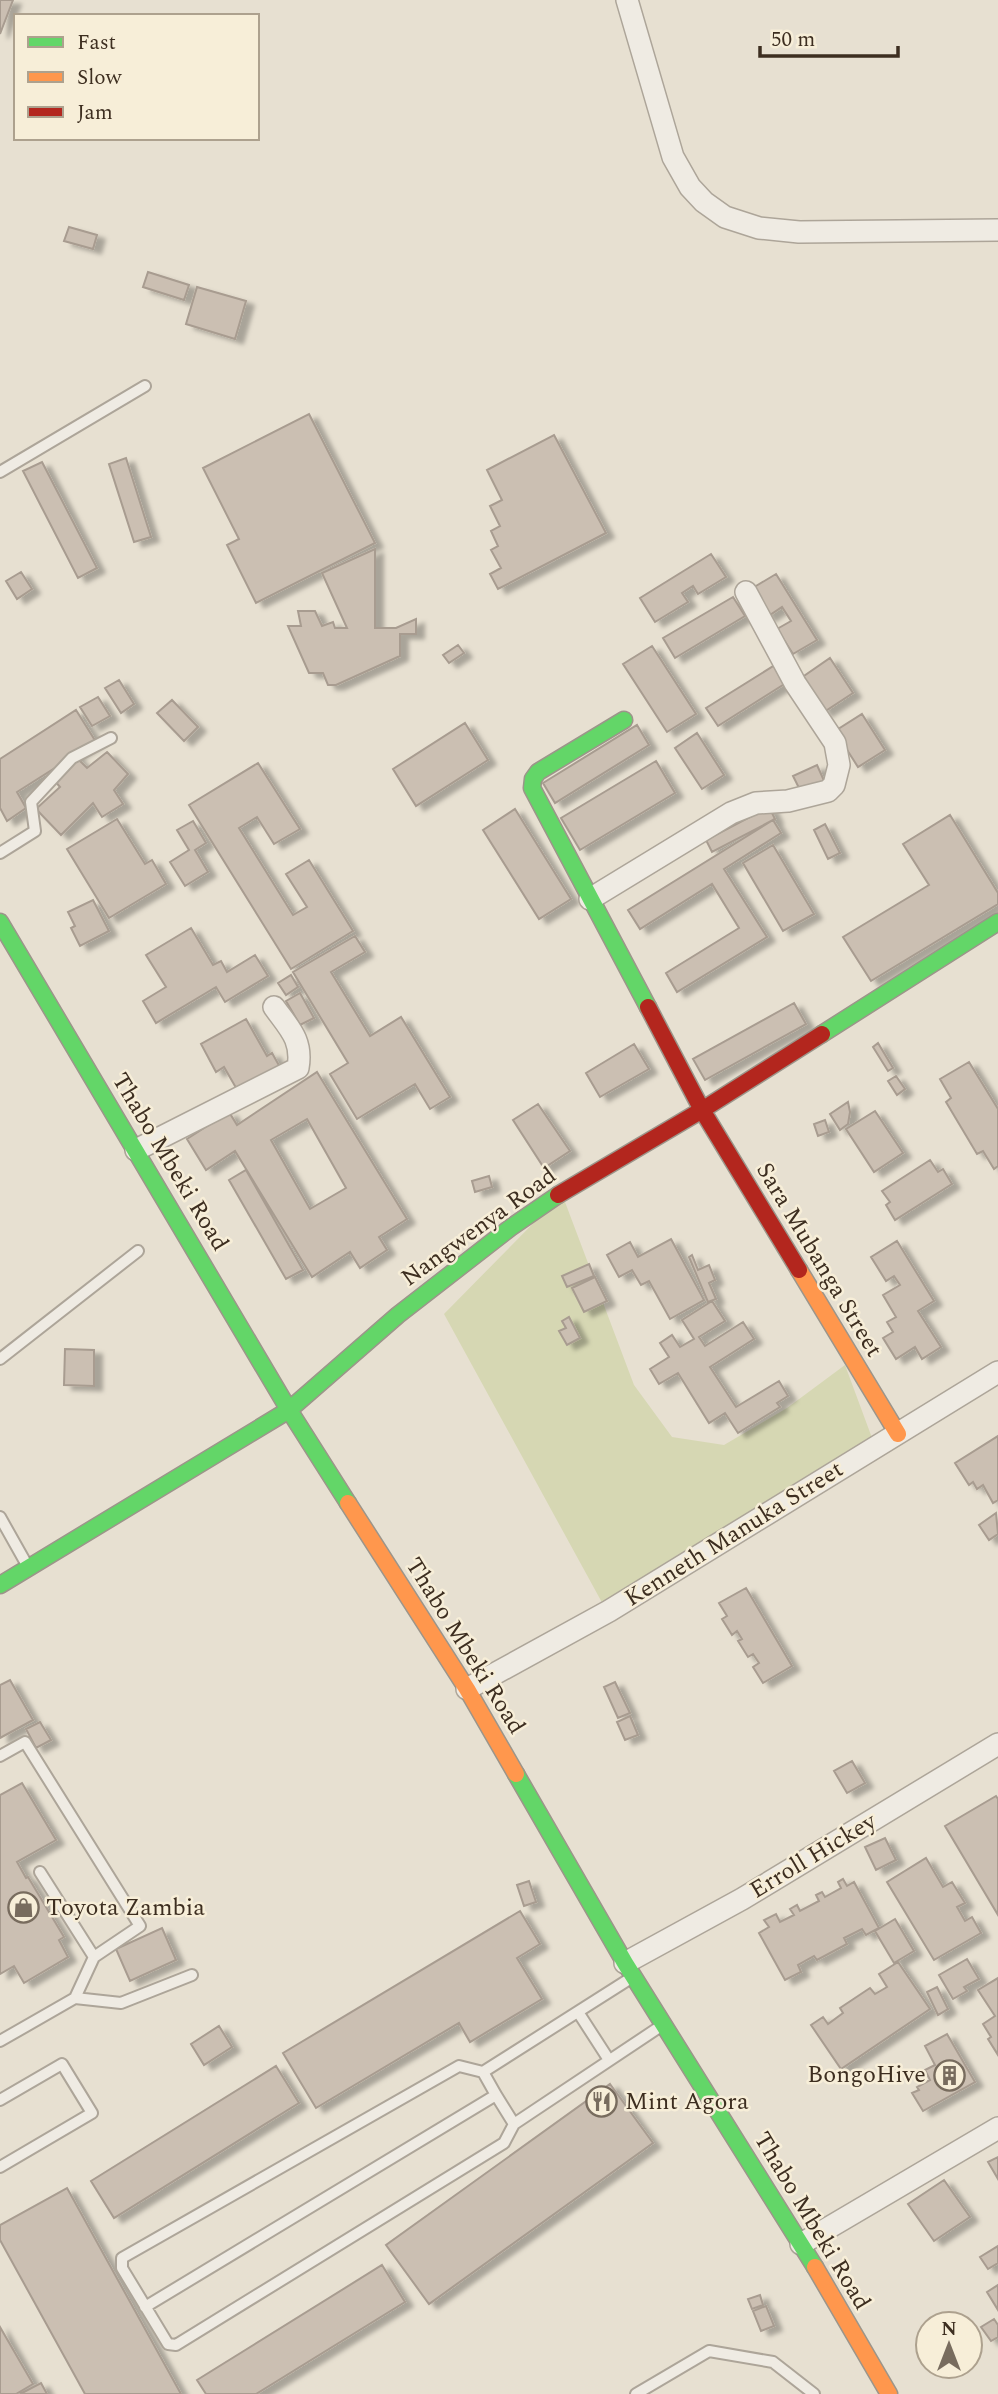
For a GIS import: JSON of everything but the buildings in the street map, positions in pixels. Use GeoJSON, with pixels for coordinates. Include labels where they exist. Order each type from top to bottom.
{"type":"FeatureCollection","features":[{"type":"Feature","properties":{"kind":"main road","name":"Sara Mubanga Street"},"geometry":{"type":"LineString","coordinates":[[624,720],[538,772],[533,779],[532,788],[702,1110],[898,1434]]}},
{"type":"Feature","properties":{"kind":"main road","name":"Thabo Mbeki Road"},"geometry":{"type":"LineString","coordinates":[[0,922],[289,1410],[467,1689],[629,1970],[801,2244],[890,2394]]}},
{"type":"Feature","properties":{"kind":"main road","name":"Nangwenya Road"},"geometry":{"type":"LineString","coordinates":[[0,1585],[289,1410],[398,1315],[510,1228],[572,1185],[702,1110],[998,922]]}},
{"type":"Feature","properties":{"kind":"street"},"geometry":{"type":"LineString","coordinates":[[627,0],[673,157],[690,187],[704,202],[725,217],[760,228],[799,232],[998,230]]}},
{"type":"Feature","properties":{"kind":"street"},"geometry":{"type":"LineString","coordinates":[[590,899],[731,813],[757,803],[788,800],[828,791],[834,785],[839,765],[835,743],[795,682],[746,592]]}},
{"type":"Feature","properties":{"kind":"street"},"geometry":{"type":"LineString","coordinates":[[136,1150],[298,1068],[299,1043],[274,1007]]}},
{"type":"Feature","properties":{"kind":"street","name":"Kenneth Manuka Street"},"geometry":{"type":"LineString","coordinates":[[467,1689],[609,1611],[998,1372]]}},
{"type":"Feature","properties":{"kind":"street","name":"Erroll Hickey"},"geometry":{"type":"LineString","coordinates":[[629,1970],[998,1744]]}},
{"type":"Feature","properties":{"kind":"street"},"geometry":{"type":"LineString","coordinates":[[801,2244],[998,2128]]}},
{"type":"Feature","properties":{"kind":"lane"},"geometry":{"type":"LineString","coordinates":[[0,472],[145,386]]}},
{"type":"Feature","properties":{"kind":"lane"},"geometry":{"type":"LineString","coordinates":[[0,853],[35,831],[31,802],[72,758],[111,738]]}},
{"type":"Feature","properties":{"kind":"lane"},"geometry":{"type":"LineString","coordinates":[[0,1359],[138,1251]]}},
{"type":"Feature","properties":{"kind":"lane"},"geometry":{"type":"LineString","coordinates":[[0,1517],[28,1568]]}},
{"type":"Feature","properties":{"kind":"lane"},"geometry":{"type":"LineString","coordinates":[[0,1756],[25,1742],[140,1926],[94,1957],[75,1998],[0,2041]]}},
{"type":"Feature","properties":{"kind":"lane"},"geometry":{"type":"LineString","coordinates":[[40,1872],[94,1957]]}},
{"type":"Feature","properties":{"kind":"lane"},"geometry":{"type":"LineString","coordinates":[[482,2072],[578,2012],[629,1970]]}},
{"type":"Feature","properties":{"kind":"lane"},"geometry":{"type":"LineString","coordinates":[[75,1998],[121,2003],[192,1975]]}},
{"type":"Feature","properties":{"kind":"lane"},"geometry":{"type":"LineString","coordinates":[[578,2012],[609,2060]]}},
{"type":"Feature","properties":{"kind":"lane"},"geometry":{"type":"LineString","coordinates":[[514,2124],[482,2072],[459,2066],[122,2258],[122,2268],[168,2344],[176,2344],[504,2143],[514,2124],[663,2024]]}},
{"type":"Feature","properties":{"kind":"lane"},"geometry":{"type":"LineString","coordinates":[[0,2101],[62,2064],[92,2113],[0,2167]]}},
{"type":"Feature","properties":{"kind":"lane"},"geometry":{"type":"LineString","coordinates":[[145,2307],[496,2095]]}},
{"type":"Feature","properties":{"kind":"lane"},"geometry":{"type":"LineString","coordinates":[[636,2394],[709,2351],[773,2362],[814,2394]]}},
{"type":"Feature","properties":{"kind":"green space"},"geometry":{"type":"Polygon","coordinates":[[[562,1194],[634,1385],[672,1437],[724,1445],[787,1408],[845,1365],[875,1446],[605,1608],[444,1314],[562,1194]]]}},
{"type":"Feature","properties":{"kind":"traffic: fast"},"geometry":{"type":"LineString","coordinates":[[624,720],[538,772],[533,779],[532,788],[648,1007]]}},
{"type":"Feature","properties":{"kind":"traffic: fast"},"geometry":{"type":"LineString","coordinates":[[0,922],[289,1410],[348,1503]]}},
{"type":"Feature","properties":{"kind":"traffic: fast"},"geometry":{"type":"LineString","coordinates":[[822,1034],[998,922]]}},
{"type":"Feature","properties":{"kind":"traffic: fast"},"geometry":{"type":"LineString","coordinates":[[0,1585],[289,1410],[398,1315],[510,1228],[558,1195]]}},
{"type":"Feature","properties":{"kind":"traffic: fast"},"geometry":{"type":"LineString","coordinates":[[516,1774],[625,1963],[815,2267]]}},
{"type":"Feature","properties":{"kind":"traffic: slow"},"geometry":{"type":"LineString","coordinates":[[799,1270],[898,1434]]}},
{"type":"Feature","properties":{"kind":"traffic: slow"},"geometry":{"type":"LineString","coordinates":[[348,1503],[467,1689],[516,1774]]}},
{"type":"Feature","properties":{"kind":"traffic: slow"},"geometry":{"type":"LineString","coordinates":[[815,2267],[889,2394]]}},
{"type":"Feature","properties":{"kind":"traffic: jam"},"geometry":{"type":"LineString","coordinates":[[648,1007],[702,1110],[799,1270]]}},
{"type":"Feature","properties":{"kind":"traffic: jam"},"geometry":{"type":"LineString","coordinates":[[558,1195],[702,1110],[822,1034]]}},
{"type":"Feature","properties":{"kind":"place","name":"Toyota Zambia"},"geometry":{"type":"Point","coordinates":[23,1908]}},
{"type":"Feature","properties":{"kind":"place","name":"BongoHive"},"geometry":{"type":"Point","coordinates":[949,2075]}},
{"type":"Feature","properties":{"kind":"place","name":"Mint Agora"},"geometry":{"type":"Point","coordinates":[602,2102]}}]}
